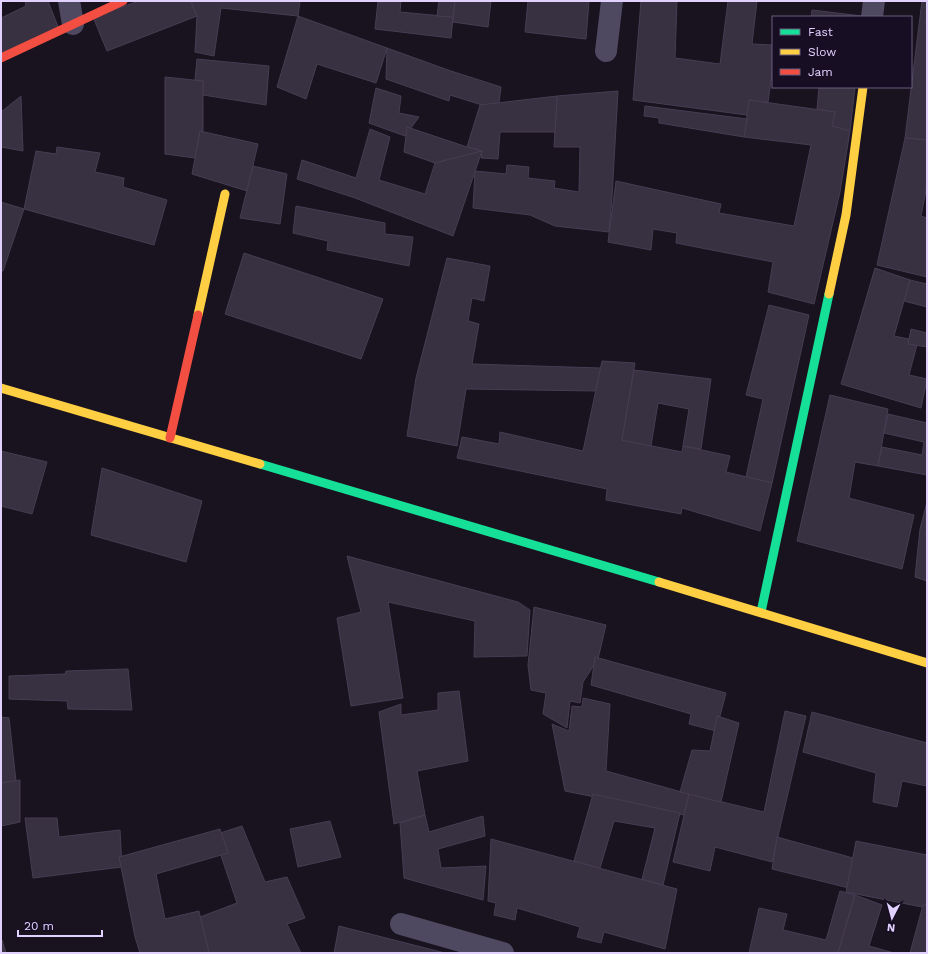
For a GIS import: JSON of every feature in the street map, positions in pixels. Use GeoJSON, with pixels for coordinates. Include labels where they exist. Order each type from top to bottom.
{"type":"FeatureCollection","features":[{"type":"Feature","properties":{"kind":"main road"},"geometry":{"type":"LineString","coordinates":[[1,58],[124,1]]}},
{"type":"Feature","properties":{"kind":"main road"},"geometry":{"type":"LineString","coordinates":[[761,612],[846,215],[863,88]]}},
{"type":"Feature","properties":{"kind":"main road"},"geometry":{"type":"LineString","coordinates":[[170,438],[225,194]]}},
{"type":"Feature","properties":{"kind":"main road"},"geometry":{"type":"LineString","coordinates":[[1,388],[761,612],[927,663]]}},
{"type":"Feature","properties":{"kind":"street"},"geometry":{"type":"LineString","coordinates":[[69,1],[72,24]]}},
{"type":"Feature","properties":{"kind":"street"},"geometry":{"type":"LineString","coordinates":[[606,51],[612,1]]}},
{"type":"Feature","properties":{"kind":"street"},"geometry":{"type":"LineString","coordinates":[[872,16],[874,1]]}},
{"type":"Feature","properties":{"kind":"street"},"geometry":{"type":"LineString","coordinates":[[401,924],[503,953]]}},
{"type":"Feature","properties":{"kind":"building"},"geometry":{"type":"Polygon","coordinates":[[[25,1],[48,1],[59,29],[1,53],[1,18],[26,6],[25,1]]]}},
{"type":"Feature","properties":{"kind":"building"},"geometry":{"type":"Polygon","coordinates":[[[139,1],[191,1],[197,16],[107,51],[93,17],[139,1]]]}},
{"type":"Feature","properties":{"kind":"building"},"geometry":{"type":"Polygon","coordinates":[[[191,1],[300,1],[298,16],[221,8],[214,56],[195,52],[197,16],[191,1]]]}},
{"type":"Feature","properties":{"kind":"building"},"geometry":{"type":"Polygon","coordinates":[[[378,1],[401,1],[400,12],[453,17],[451,38],[375,29],[378,1]]]}},
{"type":"Feature","properties":{"kind":"building"},"geometry":{"type":"Polygon","coordinates":[[[439,1],[455,1],[453,17],[437,16],[439,1]]]}},
{"type":"Feature","properties":{"kind":"building"},"geometry":{"type":"Polygon","coordinates":[[[455,1],[491,1],[488,27],[453,22],[455,1]]]}},
{"type":"Feature","properties":{"kind":"building"},"geometry":{"type":"Polygon","coordinates":[[[528,1],[589,1],[586,39],[525,32],[528,1]]]}},
{"type":"Feature","properties":{"kind":"building"},"geometry":{"type":"Polygon","coordinates":[[[641,1],[677,1],[675,58],[720,64],[728,1],[757,1],[752,44],[772,45],[772,73],[768,102],[749,100],[747,115],[633,100],[641,1]]]}},
{"type":"Feature","properties":{"kind":"building"},"geometry":{"type":"Polygon","coordinates":[[[922,1],[927,1],[927,140],[905,138],[922,1]]]}},
{"type":"Feature","properties":{"kind":"building"},"geometry":{"type":"Polygon","coordinates":[[[812,10],[862,16],[811,16],[812,10]]]}},
{"type":"Feature","properties":{"kind":"building"},"geometry":{"type":"Polygon","coordinates":[[[298,16],[387,48],[376,83],[317,64],[306,99],[277,87],[298,16]]]}},
{"type":"Feature","properties":{"kind":"building"},"geometry":{"type":"Polygon","coordinates":[[[387,48],[501,87],[498,110],[450,95],[449,101],[386,79],[387,48]]]}},
{"type":"Feature","properties":{"kind":"building"},"geometry":{"type":"Polygon","coordinates":[[[197,59],[269,66],[266,105],[203,95],[203,81],[195,80],[197,59]]]}},
{"type":"Feature","properties":{"kind":"building"},"geometry":{"type":"Polygon","coordinates":[[[165,77],[203,81],[203,132],[200,131],[195,158],[165,154],[165,77]]]}},
{"type":"Feature","properties":{"kind":"building"},"geometry":{"type":"Polygon","coordinates":[[[376,88],[401,96],[399,113],[419,117],[405,136],[369,123],[376,88]]]}},
{"type":"Feature","properties":{"kind":"building"},"geometry":{"type":"Polygon","coordinates":[[[819,88],[855,88],[850,131],[832,126],[835,112],[817,109],[819,88]]]}},
{"type":"Feature","properties":{"kind":"building"},"geometry":{"type":"Polygon","coordinates":[[[618,91],[609,232],[555,226],[530,215],[473,208],[475,171],[506,174],[507,165],[529,167],[528,178],[555,181],[554,188],[579,192],[580,147],[554,147],[557,96],[618,91]]]}},
{"type":"Feature","properties":{"kind":"building"},"geometry":{"type":"Polygon","coordinates":[[[21,96],[23,151],[1,147],[1,112],[21,96]]]}},
{"type":"Feature","properties":{"kind":"building"},"geometry":{"type":"Polygon","coordinates":[[[557,96],[555,132],[500,132],[498,159],[481,158],[482,151],[467,147],[480,105],[557,96]]]}},
{"type":"Feature","properties":{"kind":"building"},"geometry":{"type":"Polygon","coordinates":[[[749,100],[835,112],[832,126],[850,131],[840,192],[814,304],[768,292],[773,262],[676,243],[677,233],[653,229],[651,250],[608,242],[616,181],[721,204],[719,213],[794,226],[811,145],[744,137],[749,100]]]}},
{"type":"Feature","properties":{"kind":"building"},"geometry":{"type":"Polygon","coordinates":[[[645,106],[747,119],[744,137],[659,123],[659,118],[644,116],[645,106]]]}},
{"type":"Feature","properties":{"kind":"building"},"geometry":{"type":"Polygon","coordinates":[[[407,127],[482,151],[435,163],[404,152],[407,127]]]}},
{"type":"Feature","properties":{"kind":"building"},"geometry":{"type":"Polygon","coordinates":[[[370,129],[390,137],[379,180],[425,194],[435,163],[482,151],[453,236],[355,198],[297,179],[302,160],[356,178],[370,129]]]}},
{"type":"Feature","properties":{"kind":"building"},"geometry":{"type":"Polygon","coordinates":[[[200,131],[258,144],[247,191],[192,174],[200,131]]]}},
{"type":"Feature","properties":{"kind":"building"},"geometry":{"type":"Polygon","coordinates":[[[905,138],[927,140],[927,185],[921,216],[927,218],[927,277],[877,265],[905,138]]]}},
{"type":"Feature","properties":{"kind":"building"},"geometry":{"type":"Polygon","coordinates":[[[57,147],[100,153],[95,172],[124,178],[123,187],[167,200],[154,245],[24,209],[36,151],[56,154],[57,147]]]}},
{"type":"Feature","properties":{"kind":"building"},"geometry":{"type":"Polygon","coordinates":[[[253,166],[287,174],[280,224],[240,218],[253,166]]]}},
{"type":"Feature","properties":{"kind":"building"},"geometry":{"type":"Polygon","coordinates":[[[1,202],[24,209],[3,271],[1,271],[1,202]]]}},
{"type":"Feature","properties":{"kind":"building"},"geometry":{"type":"Polygon","coordinates":[[[296,206],[385,223],[385,234],[413,237],[409,266],[327,250],[328,241],[293,233],[296,206]]]}},
{"type":"Feature","properties":{"kind":"building"},"geometry":{"type":"Polygon","coordinates":[[[244,253],[383,299],[361,359],[225,314],[244,253]]]}},
{"type":"Feature","properties":{"kind":"building"},"geometry":{"type":"Polygon","coordinates":[[[447,258],[490,266],[484,301],[472,298],[468,321],[479,324],[472,364],[601,368],[596,391],[466,389],[457,446],[407,436],[416,378],[447,258]]]}},
{"type":"Feature","properties":{"kind":"building"},"geometry":{"type":"Polygon","coordinates":[[[875,268],[910,280],[894,336],[918,341],[909,375],[927,379],[921,408],[841,384],[875,268]]]}},
{"type":"Feature","properties":{"kind":"building"},"geometry":{"type":"Polygon","coordinates":[[[910,280],[927,284],[927,307],[904,301],[910,280]]]}},
{"type":"Feature","properties":{"kind":"building"},"geometry":{"type":"Polygon","coordinates":[[[769,305],[809,315],[772,483],[746,477],[763,399],[746,395],[769,305]]]}},
{"type":"Feature","properties":{"kind":"building"},"geometry":{"type":"Polygon","coordinates":[[[911,329],[927,333],[927,347],[908,344],[911,329]]]}},
{"type":"Feature","properties":{"kind":"building"},"geometry":{"type":"Polygon","coordinates":[[[602,361],[635,363],[622,440],[682,452],[683,446],[730,456],[726,472],[772,483],[760,531],[682,508],[681,514],[606,500],[607,489],[457,458],[462,437],[499,444],[500,432],[583,451],[602,361]]]}},
{"type":"Feature","properties":{"kind":"building"},"geometry":{"type":"Polygon","coordinates":[[[634,370],[711,379],[701,449],[683,446],[689,409],[658,403],[651,446],[622,440],[634,370]]]}},
{"type":"Feature","properties":{"kind":"building"},"geometry":{"type":"Polygon","coordinates":[[[830,395],[888,409],[878,466],[855,462],[849,498],[914,515],[902,569],[797,541],[830,395]]]}},
{"type":"Feature","properties":{"kind":"building"},"geometry":{"type":"Polygon","coordinates":[[[888,414],[927,423],[927,475],[878,466],[882,447],[922,455],[924,442],[884,433],[888,414]]]}},
{"type":"Feature","properties":{"kind":"building"},"geometry":{"type":"Polygon","coordinates":[[[1,451],[47,462],[32,514],[1,506],[1,451]]]}},
{"type":"Feature","properties":{"kind":"building"},"geometry":{"type":"Polygon","coordinates":[[[102,468],[202,501],[186,562],[91,535],[102,468]]]}},
{"type":"Feature","properties":{"kind":"building"},"geometry":{"type":"Polygon","coordinates":[[[927,502],[927,581],[915,577],[920,529],[927,502]]]}},
{"type":"Feature","properties":{"kind":"building"},"geometry":{"type":"Polygon","coordinates":[[[347,556],[518,602],[530,610],[527,656],[474,657],[475,621],[388,602],[403,698],[351,706],[337,618],[361,612],[347,556]]]}},
{"type":"Feature","properties":{"kind":"building"},"geometry":{"type":"Polygon","coordinates":[[[534,607],[606,625],[598,659],[583,682],[580,703],[570,701],[567,728],[543,714],[546,693],[531,690],[528,665],[534,607]]]}},
{"type":"Feature","properties":{"kind":"building"},"geometry":{"type":"Polygon","coordinates":[[[595,657],[726,693],[716,731],[689,724],[691,714],[591,685],[595,657]]]}},
{"type":"Feature","properties":{"kind":"building"},"geometry":{"type":"Polygon","coordinates":[[[128,669],[132,710],[68,709],[67,701],[9,699],[9,676],[65,674],[66,671],[128,669]]]}},
{"type":"Feature","properties":{"kind":"building"},"geometry":{"type":"Polygon","coordinates":[[[459,691],[468,761],[417,771],[425,815],[394,824],[379,712],[401,704],[401,715],[438,710],[438,693],[459,691]]]}},
{"type":"Feature","properties":{"kind":"building"},"geometry":{"type":"Polygon","coordinates":[[[583,698],[610,704],[606,771],[689,794],[684,815],[565,791],[552,724],[569,731],[572,706],[582,707],[583,698]]]}},
{"type":"Feature","properties":{"kind":"building"},"geometry":{"type":"Polygon","coordinates":[[[785,711],[806,716],[772,862],[715,847],[710,871],[673,862],[689,794],[764,812],[785,711]]]}},
{"type":"Feature","properties":{"kind":"building"},"geometry":{"type":"Polygon","coordinates":[[[812,712],[927,743],[927,786],[902,781],[897,807],[873,802],[876,773],[803,752],[812,712]]]}},
{"type":"Feature","properties":{"kind":"building"},"geometry":{"type":"Polygon","coordinates":[[[717,716],[739,723],[721,802],[680,792],[692,750],[710,751],[717,716]]]}},
{"type":"Feature","properties":{"kind":"building"},"geometry":{"type":"Polygon","coordinates":[[[1,717],[9,718],[16,781],[1,783],[1,717]]]}},
{"type":"Feature","properties":{"kind":"building"},"geometry":{"type":"Polygon","coordinates":[[[20,780],[20,822],[1,826],[1,783],[20,780]]]}},
{"type":"Feature","properties":{"kind":"building"},"geometry":{"type":"Polygon","coordinates":[[[593,794],[680,813],[663,885],[642,879],[655,828],[614,821],[600,868],[574,861],[593,794]]]}},
{"type":"Feature","properties":{"kind":"building"},"geometry":{"type":"Polygon","coordinates":[[[425,815],[429,832],[483,816],[485,836],[438,849],[441,868],[486,866],[483,900],[404,878],[400,823],[425,815]]]}},
{"type":"Feature","properties":{"kind":"building"},"geometry":{"type":"Polygon","coordinates":[[[25,818],[57,818],[59,837],[120,830],[122,867],[33,878],[25,818]]]}},
{"type":"Feature","properties":{"kind":"building"},"geometry":{"type":"Polygon","coordinates":[[[330,821],[341,857],[298,867],[290,829],[330,821]]]}},
{"type":"Feature","properties":{"kind":"building"},"geometry":{"type":"Polygon","coordinates":[[[242,826],[265,882],[287,877],[305,918],[287,924],[301,953],[197,953],[208,948],[200,917],[237,903],[214,835],[242,826]]]}},
{"type":"Feature","properties":{"kind":"building"},"geometry":{"type":"Polygon","coordinates":[[[220,829],[228,853],[156,874],[165,919],[199,911],[209,953],[140,953],[135,937],[119,857],[220,829]]]}},
{"type":"Feature","properties":{"kind":"building"},"geometry":{"type":"Polygon","coordinates":[[[777,837],[864,861],[857,890],[772,869],[777,837]]]}},
{"type":"Feature","properties":{"kind":"building"},"geometry":{"type":"Polygon","coordinates":[[[491,839],[677,889],[665,949],[604,932],[601,943],[577,937],[580,927],[517,908],[515,920],[494,915],[496,903],[488,901],[491,839]]]}},
{"type":"Feature","properties":{"kind":"building"},"geometry":{"type":"Polygon","coordinates":[[[856,841],[927,855],[927,908],[846,892],[856,841]]]}},
{"type":"Feature","properties":{"kind":"building"},"geometry":{"type":"Polygon","coordinates":[[[840,891],[855,895],[838,953],[749,953],[759,908],[787,914],[783,930],[826,940],[840,891]]]}},
{"type":"Feature","properties":{"kind":"building"},"geometry":{"type":"Polygon","coordinates":[[[855,895],[882,905],[869,946],[894,953],[838,953],[855,895]]]}},
{"type":"Feature","properties":{"kind":"building"},"geometry":{"type":"Polygon","coordinates":[[[923,905],[927,905],[927,953],[910,953],[923,905]]]}},
{"type":"Feature","properties":{"kind":"building"},"geometry":{"type":"Polygon","coordinates":[[[339,926],[445,953],[334,953],[339,926]]]}},
{"type":"Feature","properties":{"kind":"building"},"geometry":{"type":"Polygon","coordinates":[[[2,940],[6,953],[1,953],[2,940]]]}},
{"type":"Feature","properties":{"kind":"traffic: fast"},"geometry":{"type":"LineString","coordinates":[[761,612],[829,294]]}},
{"type":"Feature","properties":{"kind":"traffic: fast"},"geometry":{"type":"LineString","coordinates":[[260,464],[659,582]]}},
{"type":"Feature","properties":{"kind":"traffic: slow"},"geometry":{"type":"LineString","coordinates":[[829,294],[846,215],[863,88]]}},
{"type":"Feature","properties":{"kind":"traffic: slow"},"geometry":{"type":"LineString","coordinates":[[198,315],[225,194]]}},
{"type":"Feature","properties":{"kind":"traffic: slow"},"geometry":{"type":"LineString","coordinates":[[1,388],[260,464]]}},
{"type":"Feature","properties":{"kind":"traffic: slow"},"geometry":{"type":"LineString","coordinates":[[659,582],[927,663]]}},
{"type":"Feature","properties":{"kind":"traffic: jam"},"geometry":{"type":"LineString","coordinates":[[1,58],[123,1]]}},
{"type":"Feature","properties":{"kind":"traffic: jam"},"geometry":{"type":"LineString","coordinates":[[170,438],[198,315]]}}]}
